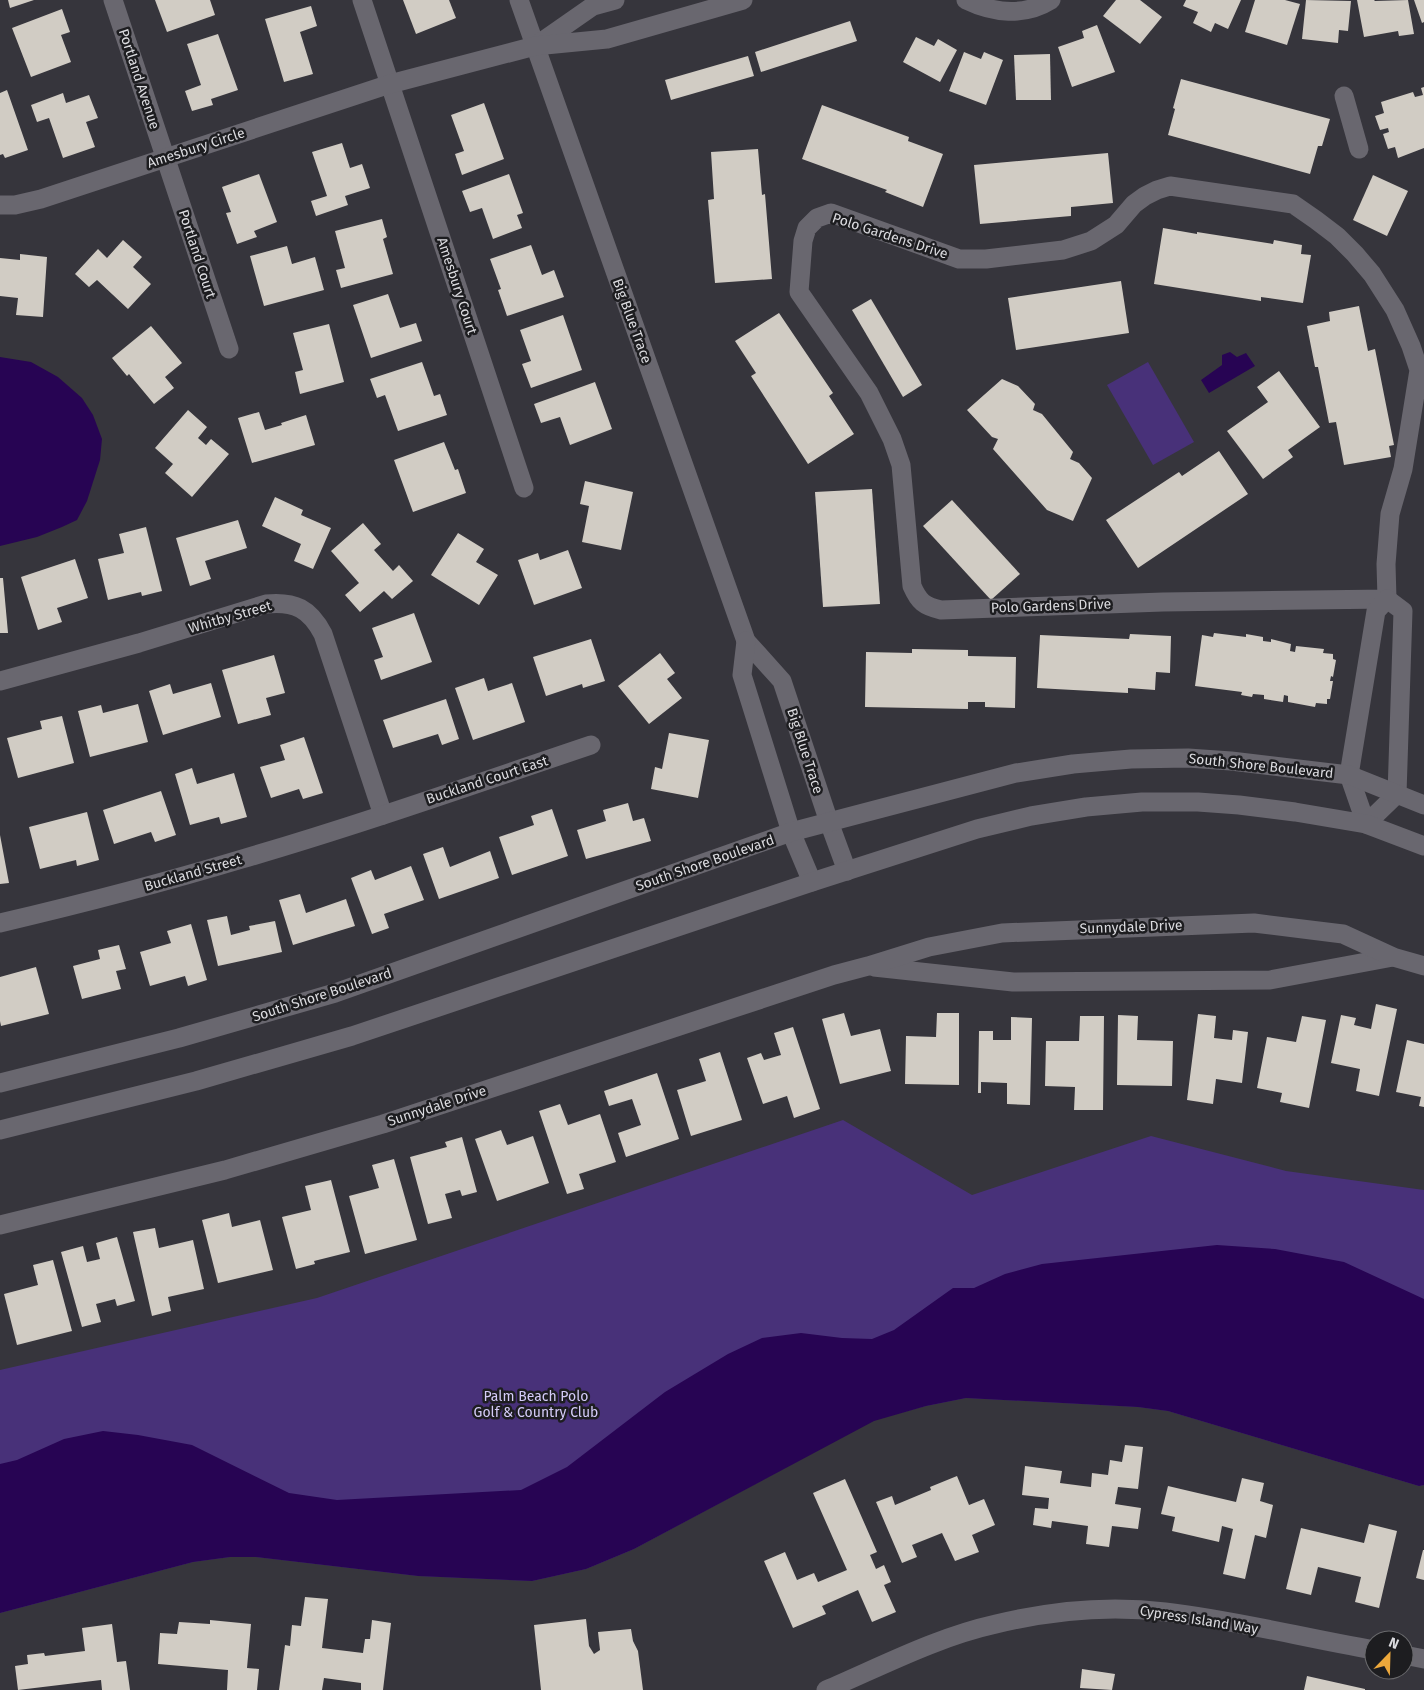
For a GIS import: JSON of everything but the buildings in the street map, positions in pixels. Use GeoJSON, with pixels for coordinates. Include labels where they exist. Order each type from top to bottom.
{"type":"FeatureCollection","features":[{"type":"Feature","properties":{"kind":"street","name":"Portland Avenue"},"geometry":{"type":"LineString","coordinates":[[113,0],[165,158]]}},
{"type":"Feature","properties":{"kind":"street"},"geometry":{"type":"LineString","coordinates":[[362,0],[390,84]]}},
{"type":"Feature","properties":{"kind":"street","name":"Big Blue Trace"},"geometry":{"type":"LineString","coordinates":[[519,0],[746,641],[782,680],[847,871]]}},
{"type":"Feature","properties":{"kind":"street"},"geometry":{"type":"LineString","coordinates":[[535,46],[593,6],[615,0]]}},
{"type":"Feature","properties":{"kind":"street"},"geometry":{"type":"LineString","coordinates":[[535,46],[607,39],[743,0]]}},
{"type":"Feature","properties":{"kind":"street"},"geometry":{"type":"LineString","coordinates":[[966,0],[980,7],[1007,12],[1035,8],[1052,0]]}},
{"type":"Feature","properties":{"kind":"street","name":"Amesbury Circle"},"geometry":{"type":"LineString","coordinates":[[0,204],[15,205],[41,200],[390,84],[535,46]]}},
{"type":"Feature","properties":{"kind":"street","name":"Amesbury Court"},"geometry":{"type":"LineString","coordinates":[[390,84],[524,488]]}},
{"type":"Feature","properties":{"kind":"street"},"geometry":{"type":"LineString","coordinates":[[1344,96],[1359,149]]}},
{"type":"Feature","properties":{"kind":"street","name":"Portland Court"},"geometry":{"type":"LineString","coordinates":[[165,158],[229,349]]}},
{"type":"Feature","properties":{"kind":"street","name":"Polo Gardens Drive"},"geometry":{"type":"LineString","coordinates":[[1170,186],[1293,204],[1336,236],[1372,274],[1395,310],[1419,370],[1403,469],[1390,514],[1386,564],[1387,599],[1163,602],[941,610],[928,607],[917,598],[912,586],[901,465],[892,439],[869,393],[799,292],[803,241],[807,228],[818,218],[831,214],[959,259],[972,260],[1063,250],[1091,241],[1116,225],[1134,204],[1145,196],[1170,186]]}},
{"type":"Feature","properties":{"kind":"street"},"geometry":{"type":"LineString","coordinates":[[1387,599],[1403,611],[1397,794],[1366,824],[1349,775],[1376,611],[1387,599]]}},
{"type":"Feature","properties":{"kind":"street","name":"Whitby Street"},"geometry":{"type":"LineString","coordinates":[[0,681],[139,643],[266,604],[294,605],[307,612],[317,622],[323,634],[383,815]]}},
{"type":"Feature","properties":{"kind":"street","name":"Big Blue Trace"},"geometry":{"type":"LineString","coordinates":[[746,641],[742,675],[791,832],[812,882]]}},
{"type":"Feature","properties":{"kind":"street","name":"Buckland Court East"},"geometry":{"type":"LineString","coordinates":[[383,815],[592,745]]}},
{"type":"Feature","properties":{"kind":"street","name":"South Shore Boulevard"},"geometry":{"type":"LineString","coordinates":[[0,1083],[179,1038],[335,993],[791,832],[1016,773],[1083,763],[1130,759],[1188,758],[1231,761],[1349,775],[1424,805]]}},
{"type":"Feature","properties":{"kind":"street"},"geometry":{"type":"LineString","coordinates":[[0,1130],[196,1081],[352,1036],[812,882],[977,829],[1031,816],[1096,806],[1142,802],[1198,802],[1240,805],[1366,824],[1424,846]]}},
{"type":"Feature","properties":{"kind":"street","name":"Buckland Street"},"geometry":{"type":"LineString","coordinates":[[0,923],[216,867],[383,815]]}},
{"type":"Feature","properties":{"kind":"street","name":"Sunnydale Drive"},"geometry":{"type":"LineString","coordinates":[[0,1225],[225,1170],[383,1124],[834,975],[929,947],[1002,932],[1254,923],[1343,934],[1393,957],[1424,966]]}},
{"type":"Feature","properties":{"kind":"street","name":"Sunnydale Drive"},"geometry":{"type":"LineString","coordinates":[[868,966],[1013,982],[1270,980],[1393,957]]}},
{"type":"Feature","properties":{"kind":"street","name":"Cypress Island Way"},"geometry":{"type":"LineString","coordinates":[[826,1690],[953,1636],[994,1624],[1036,1615],[1078,1611],[1121,1609],[1164,1612],[1206,1618],[1364,1648]]}},
{"type":"Feature","properties":{"kind":"green space"},"geometry":{"type":"Polygon","coordinates":[[[1148,362],[1194,442],[1153,465],[1107,385],[1148,362]]]}},
{"type":"Feature","properties":{"kind":"green space","name":"Palm Beach Polo Golf & Country Club"},"geometry":{"type":"Polygon","coordinates":[[[843,1120],[972,1195],[1151,1136],[1286,1171],[1424,1190],[1424,1485],[1419,1486],[1168,1411],[1138,1407],[966,1398],[926,1406],[874,1420],[634,1549],[586,1569],[532,1581],[418,1576],[256,1557],[230,1557],[193,1562],[0,1613],[0,1370],[317,1298],[843,1120]]]}},
{"type":"Feature","properties":{"kind":"shaded area"},"geometry":{"type":"Polygon","coordinates":[[[1230,352],[1237,357],[1246,353],[1255,366],[1209,393],[1201,380],[1222,365],[1222,355],[1230,352]]]}},
{"type":"Feature","properties":{"kind":"shaded area"},"geometry":{"type":"Polygon","coordinates":[[[0,357],[31,362],[58,377],[82,398],[93,415],[102,439],[100,460],[87,501],[77,520],[37,537],[0,546],[0,357]]]}},
{"type":"Feature","properties":{"kind":"shaded area"},"geometry":{"type":"Polygon","coordinates":[[[1217,1245],[1275,1249],[1344,1262],[1424,1299],[1424,1485],[1419,1486],[1168,1411],[1138,1407],[966,1398],[926,1406],[874,1421],[634,1549],[586,1569],[532,1581],[418,1576],[256,1557],[230,1557],[193,1562],[0,1613],[0,1464],[17,1460],[64,1439],[103,1431],[192,1445],[289,1493],[337,1500],[521,1490],[567,1467],[665,1392],[728,1354],[762,1338],[801,1333],[842,1338],[872,1339],[894,1330],[953,1288],[974,1288],[1005,1274],[1042,1264],[1217,1245]]]}}]}
